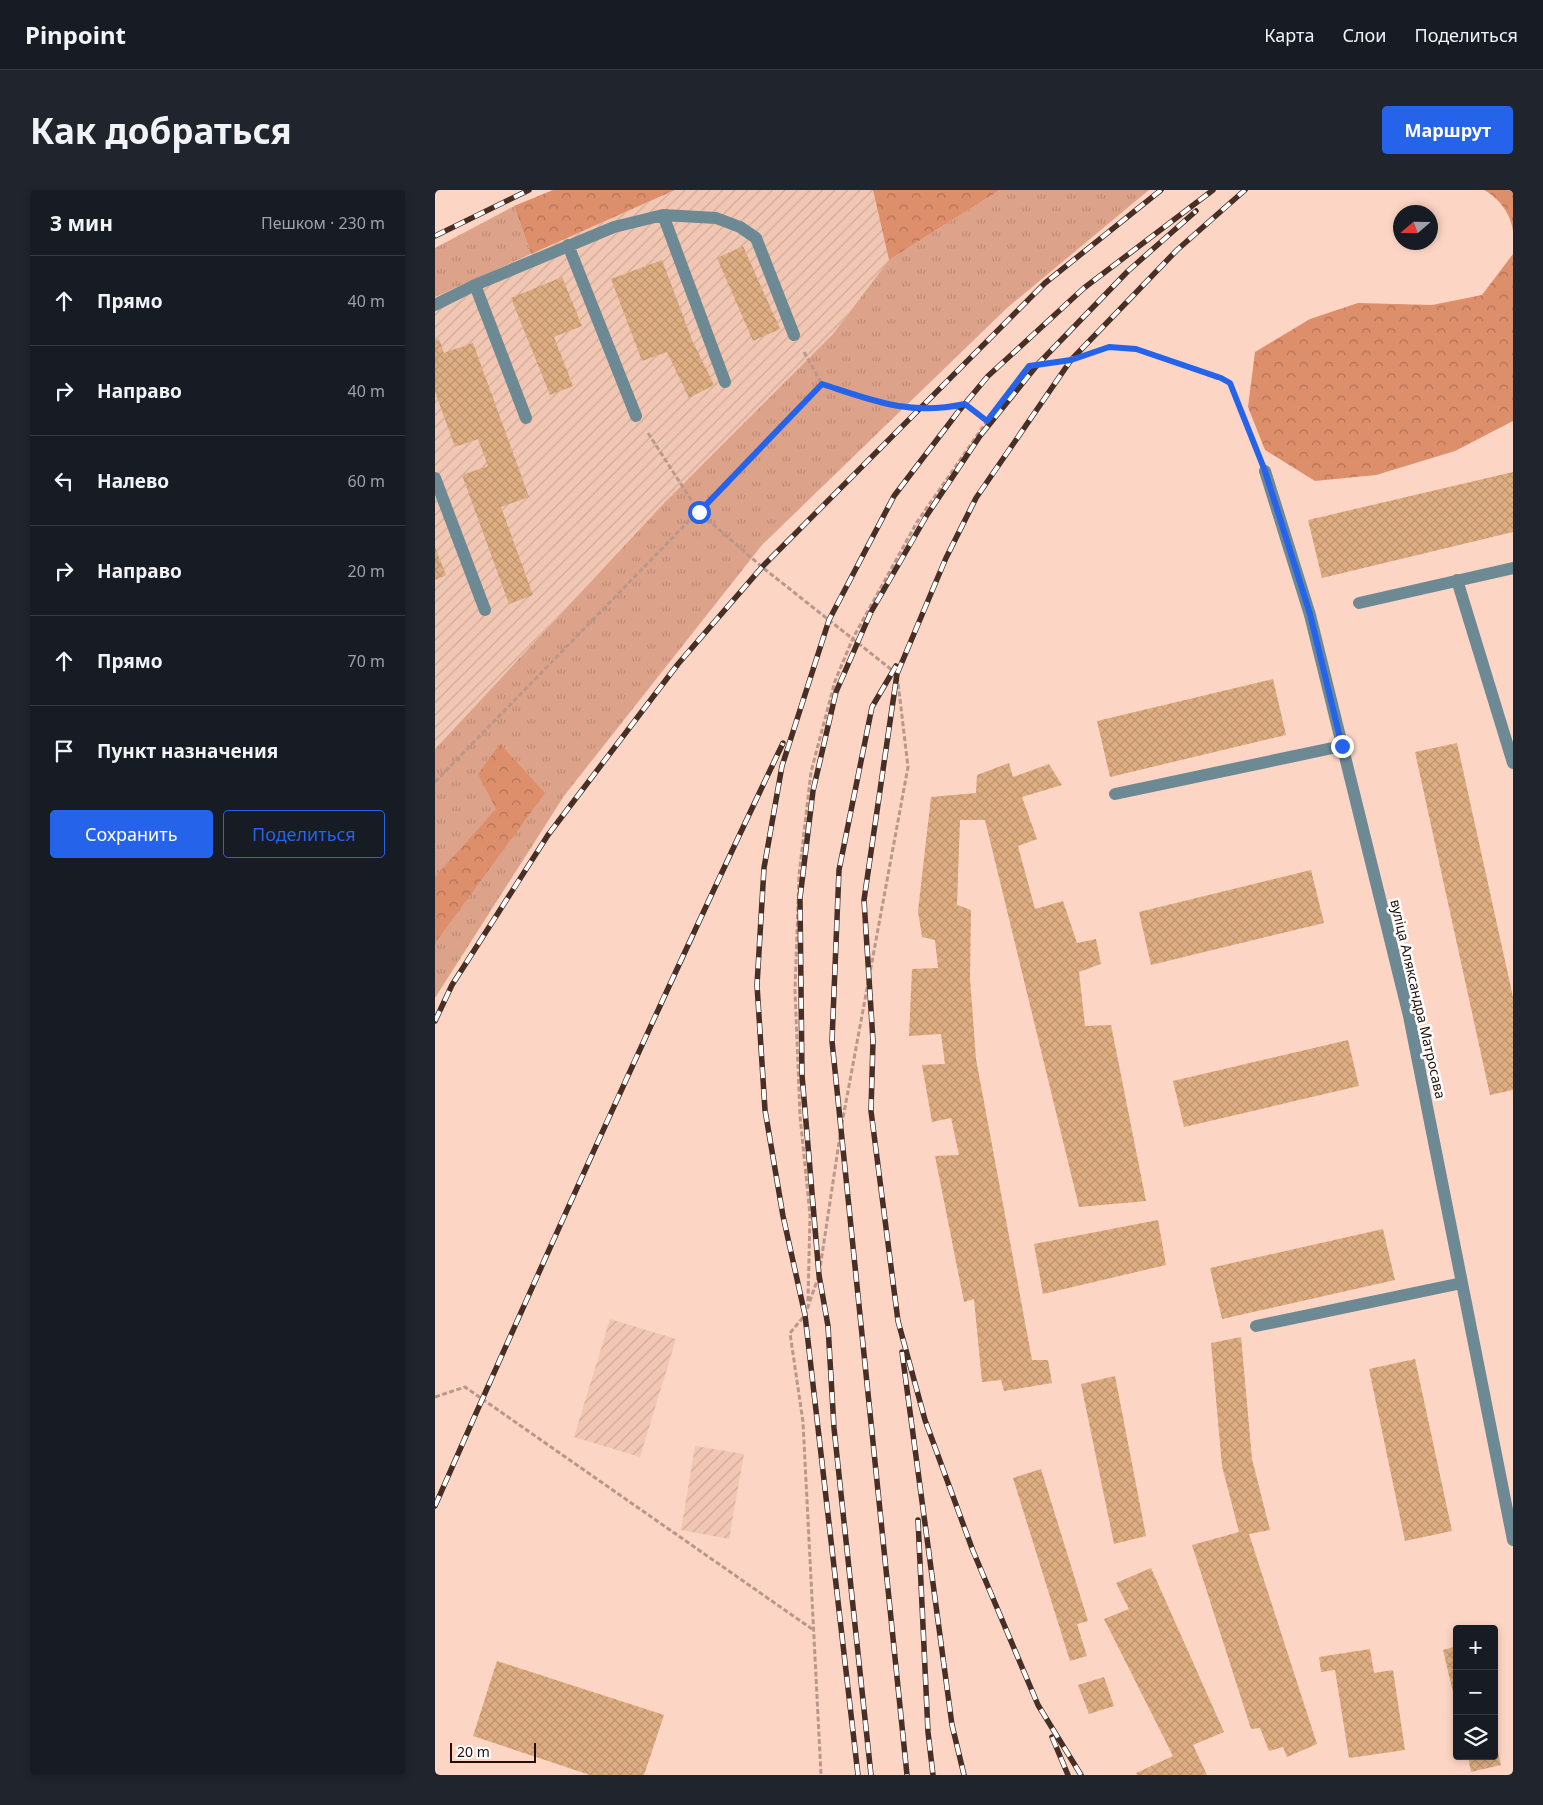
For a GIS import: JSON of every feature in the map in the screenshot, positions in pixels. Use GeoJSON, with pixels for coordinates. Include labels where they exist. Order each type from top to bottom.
{"type":"FeatureCollection","features":[{"type":"Feature","properties":{"kind":"street"},"geometry":{"type":"LineString","coordinates":[[663,215],[725,382]]}},
{"type":"Feature","properties":{"kind":"street"},"geometry":{"type":"LineString","coordinates":[[435,305],[475,285],[568,244],[614,227],[663,215],[716,218],[741,227],[756,238],[795,335]]}},
{"type":"Feature","properties":{"kind":"street"},"geometry":{"type":"LineString","coordinates":[[568,244],[637,416]]}},
{"type":"Feature","properties":{"kind":"street"},"geometry":{"type":"LineString","coordinates":[[475,285],[526,418]]}},
{"type":"Feature","properties":{"kind":"street","name":"вуліца Аляксандра Матросава"},"geometry":{"type":"LineString","coordinates":[[1265,471],[1310,614],[1409,1016],[1513,1540]]}},
{"type":"Feature","properties":{"kind":"street"},"geometry":{"type":"LineString","coordinates":[[435,478],[485,610]]}},
{"type":"Feature","properties":{"kind":"street"},"geometry":{"type":"LineString","coordinates":[[1359,603],[1513,568]]}},
{"type":"Feature","properties":{"kind":"street"},"geometry":{"type":"LineString","coordinates":[[1457,580],[1513,763]]}},
{"type":"Feature","properties":{"kind":"street"},"geometry":{"type":"LineString","coordinates":[[1115,794],[1342,746]]}},
{"type":"Feature","properties":{"kind":"street"},"geometry":{"type":"LineString","coordinates":[[1255,1326],[1462,1282]]}},
{"type":"Feature","properties":{"kind":"path"},"geometry":{"type":"LineString","coordinates":[[795,335],[822,384],[880,403],[918,410],[965,404],[987,421]]}},
{"type":"Feature","properties":{"kind":"path"},"geometry":{"type":"LineString","coordinates":[[808,1305],[809,1216],[800,1116],[795,990],[799,874],[811,772],[835,681],[853,638],[917,522],[987,421],[1029,366],[1071,360],[1109,347],[1136,349],[1230,383],[1265,471]]}},
{"type":"Feature","properties":{"kind":"path"},"geometry":{"type":"LineString","coordinates":[[435,782],[822,384]]}},
{"type":"Feature","properties":{"kind":"path"},"geometry":{"type":"LineString","coordinates":[[637,416],[699,512],[762,567],[897,674],[908,767],[841,1129],[819,1275],[805,1315],[790,1333],[803,1422],[821,1775]]}},
{"type":"Feature","properties":{"kind":"path"},"geometry":{"type":"LineString","coordinates":[[435,1397],[465,1387],[813,1629]]}},
{"type":"Feature","properties":{"kind":"shaded area"},"geometry":{"type":"Polygon","coordinates":[[[675,190],[873,190],[889,260],[833,334],[665,502],[435,749],[435,297],[675,190]]]}},
{"type":"Feature","properties":{"kind":"shaded area"},"geometry":{"type":"Polygon","coordinates":[[[610,1319],[676,1339],[640,1457],[574,1437],[610,1319]]]}},
{"type":"Feature","properties":{"kind":"shaded area"},"geometry":{"type":"Polygon","coordinates":[[[695,1446],[744,1454],[729,1539],[681,1530],[695,1446]]]}},
{"type":"Feature","properties":{"kind":"green space"},"geometry":{"type":"Polygon","coordinates":[[[553,190],[675,190],[531,254],[514,206],[553,190]]]}},
{"type":"Feature","properties":{"kind":"green space"},"geometry":{"type":"Polygon","coordinates":[[[873,190],[1000,190],[889,260],[873,190]]]}},
{"type":"Feature","properties":{"kind":"green space"},"geometry":{"type":"Polygon","coordinates":[[[1000,190],[1149,190],[1007,308],[762,545],[564,796],[435,998],[435,749],[665,502],[833,334],[889,260],[1000,190]]]}},
{"type":"Feature","properties":{"kind":"green space"},"geometry":{"type":"Polygon","coordinates":[[[1484,190],[1513,190],[1513,231],[1510,219],[1503,207],[1495,197],[1484,190]]]}},
{"type":"Feature","properties":{"kind":"green space"},"geometry":{"type":"Polygon","coordinates":[[[514,206],[531,254],[435,297],[435,248],[514,206]]]}},
{"type":"Feature","properties":{"kind":"green space"},"geometry":{"type":"Polygon","coordinates":[[[1513,254],[1513,421],[1455,451],[1376,475],[1315,481],[1265,450],[1248,407],[1255,352],[1310,319],[1358,303],[1432,305],[1482,295],[1513,254]]]}},
{"type":"Feature","properties":{"kind":"green space"},"geometry":{"type":"Polygon","coordinates":[[[500,744],[545,793],[435,943],[435,877],[496,809],[478,774],[500,744]]]}},
{"type":"Feature","properties":{"kind":"building"},"geometry":{"type":"Polygon","coordinates":[[[743,246],[780,329],[753,341],[717,258],[743,246]]]}},
{"type":"Feature","properties":{"kind":"building"},"geometry":{"type":"Polygon","coordinates":[[[662,260],[692,340],[714,385],[689,398],[667,352],[642,361],[611,279],[662,260]]]}},
{"type":"Feature","properties":{"kind":"building"},"geometry":{"type":"Polygon","coordinates":[[[562,277],[582,326],[554,337],[573,386],[550,395],[511,298],[562,277]]]}},
{"type":"Feature","properties":{"kind":"building"},"geometry":{"type":"Polygon","coordinates":[[[439,339],[444,353],[473,343],[529,497],[501,507],[533,595],[509,604],[462,475],[488,466],[478,439],[455,447],[435,392],[435,341],[439,339]]]}},
{"type":"Feature","properties":{"kind":"building"},"geometry":{"type":"Polygon","coordinates":[[[1513,472],[1513,532],[1322,578],[1308,520],[1513,472]]]}},
{"type":"Feature","properties":{"kind":"building"},"geometry":{"type":"Polygon","coordinates":[[[435,547],[446,575],[435,580],[435,547]]]}},
{"type":"Feature","properties":{"kind":"building"},"geometry":{"type":"Polygon","coordinates":[[[1273,679],[1286,735],[1110,777],[1097,721],[1273,679]]]}},
{"type":"Feature","properties":{"kind":"building"},"geometry":{"type":"Polygon","coordinates":[[[1457,743],[1513,997],[1513,1090],[1490,1095],[1415,752],[1457,743]]]}},
{"type":"Feature","properties":{"kind":"building"},"geometry":{"type":"Polygon","coordinates":[[[1009,763],[1013,777],[1049,764],[1062,785],[1022,797],[1037,839],[1018,846],[1035,909],[1063,901],[1077,943],[1096,939],[1101,964],[1079,972],[1085,1026],[1111,1025],[1146,1201],[1079,1207],[985,820],[960,820],[957,905],[971,910],[970,978],[976,1059],[1032,1360],[1048,1360],[1052,1383],[1004,1391],[1001,1380],[982,1382],[974,1299],[964,1302],[935,1156],[959,1155],[951,1118],[932,1122],[922,1065],[945,1064],[941,1034],[909,1036],[912,969],[938,968],[935,940],[922,937],[918,911],[931,797],[976,793],[977,775],[1009,763]]]}},
{"type":"Feature","properties":{"kind":"building"},"geometry":{"type":"Polygon","coordinates":[[[1311,870],[1324,923],[1151,965],[1139,912],[1311,870]]]}},
{"type":"Feature","properties":{"kind":"building"},"geometry":{"type":"Polygon","coordinates":[[[1348,1040],[1359,1086],[1184,1127],[1173,1081],[1348,1040]]]}},
{"type":"Feature","properties":{"kind":"building"},"geometry":{"type":"Polygon","coordinates":[[[1158,1220],[1166,1265],[1043,1294],[1034,1244],[1158,1220]]]}},
{"type":"Feature","properties":{"kind":"building"},"geometry":{"type":"Polygon","coordinates":[[[1383,1229],[1395,1280],[1222,1319],[1210,1268],[1383,1229]]]}},
{"type":"Feature","properties":{"kind":"building"},"geometry":{"type":"Polygon","coordinates":[[[1241,1337],[1252,1459],[1270,1530],[1249,1534],[1317,1744],[1287,1757],[1283,1747],[1269,1751],[1260,1728],[1251,1729],[1192,1545],[1239,1532],[1222,1466],[1211,1343],[1241,1337]]]}},
{"type":"Feature","properties":{"kind":"building"},"geometry":{"type":"Polygon","coordinates":[[[1415,1359],[1452,1531],[1405,1541],[1369,1369],[1415,1359]]]}},
{"type":"Feature","properties":{"kind":"building"},"geometry":{"type":"Polygon","coordinates":[[[1115,1376],[1146,1536],[1114,1544],[1081,1384],[1115,1376]]]}},
{"type":"Feature","properties":{"kind":"building"},"geometry":{"type":"Polygon","coordinates":[[[1041,1469],[1088,1621],[1077,1624],[1087,1656],[1070,1661],[1013,1478],[1041,1469]]]}},
{"type":"Feature","properties":{"kind":"building"},"geometry":{"type":"Polygon","coordinates":[[[1151,1568],[1224,1732],[1193,1745],[1207,1775],[1137,1775],[1136,1773],[1173,1756],[1104,1619],[1129,1609],[1116,1583],[1151,1568]]]}},
{"type":"Feature","properties":{"kind":"building"},"geometry":{"type":"Polygon","coordinates":[[[1453,1647],[1453,1692],[1443,1650],[1453,1647]]]}},
{"type":"Feature","properties":{"kind":"building"},"geometry":{"type":"Polygon","coordinates":[[[1370,1649],[1374,1673],[1393,1670],[1405,1750],[1349,1758],[1335,1670],[1321,1672],[1319,1657],[1370,1649]]]}},
{"type":"Feature","properties":{"kind":"building"},"geometry":{"type":"Polygon","coordinates":[[[497,1661],[664,1715],[644,1775],[590,1775],[473,1736],[497,1661]]]}},
{"type":"Feature","properties":{"kind":"building"},"geometry":{"type":"Polygon","coordinates":[[[1104,1677],[1114,1706],[1089,1714],[1078,1685],[1104,1677]]]}},
{"type":"Feature","properties":{"kind":"building"},"geometry":{"type":"Polygon","coordinates":[[[1498,1752],[1501,1765],[1471,1772],[1469,1760],[1498,1760],[1498,1752]]]}},
{"type":"Feature","properties":{"kind":"railway"},"geometry":{"type":"LineString","coordinates":[[435,236],[529,190]]}},
{"type":"Feature","properties":{"kind":"railway"},"geometry":{"type":"LineString","coordinates":[[435,1021],[452,985],[548,835],[678,664],[762,567],[1045,283],[1161,190]]}},
{"type":"Feature","properties":{"kind":"railway"},"geometry":{"type":"LineString","coordinates":[[858,1775],[805,1315],[783,1216],[765,1110],[757,985],[764,868],[782,766],[829,620],[894,496],[988,376],[1084,288],[1213,190]]}},
{"type":"Feature","properties":{"kind":"railway"},"geometry":{"type":"LineString","coordinates":[[1081,1775],[1038,1705],[973,1551],[925,1420],[898,1321],[871,1111],[873,1041],[864,900],[897,674],[946,558],[976,498],[1071,360],[1177,250],[1245,190]]}},
{"type":"Feature","properties":{"kind":"railway"},"geometry":{"type":"LineString","coordinates":[[871,1775],[834,1428],[828,1326],[819,1275],[802,1075],[800,898],[813,791],[836,692],[871,612],[927,515],[980,436],[1038,364],[1128,271],[1196,211]]}},
{"type":"Feature","properties":{"kind":"railway"},"geometry":{"type":"LineString","coordinates":[[896,666],[872,707],[839,870],[832,1041],[907,1775]]}},
{"type":"Feature","properties":{"kind":"railway"},"geometry":{"type":"LineString","coordinates":[[435,1506],[606,1123],[783,743]]}},
{"type":"Feature","properties":{"kind":"railway"},"geometry":{"type":"LineString","coordinates":[[902,1352],[952,1725],[964,1775]]}},
{"type":"Feature","properties":{"kind":"railway"},"geometry":{"type":"LineString","coordinates":[[918,1520],[928,1732],[933,1775]]}},
{"type":"Feature","properties":{"kind":"railway"},"geometry":{"type":"LineString","coordinates":[[1052,1737],[1068,1775]]}},
{"type":"Feature","properties":{"kind":"route"},"geometry":{"type":"LineString","coordinates":[[699,512],[822,384],[880,403],[918,410],[950,408],[965,404],[987,421],[1029,366],[1071,360],[1109,347],[1136,349],[1221,378],[1230,383],[1265,471],[1310,614],[1342,746]]}}]}
